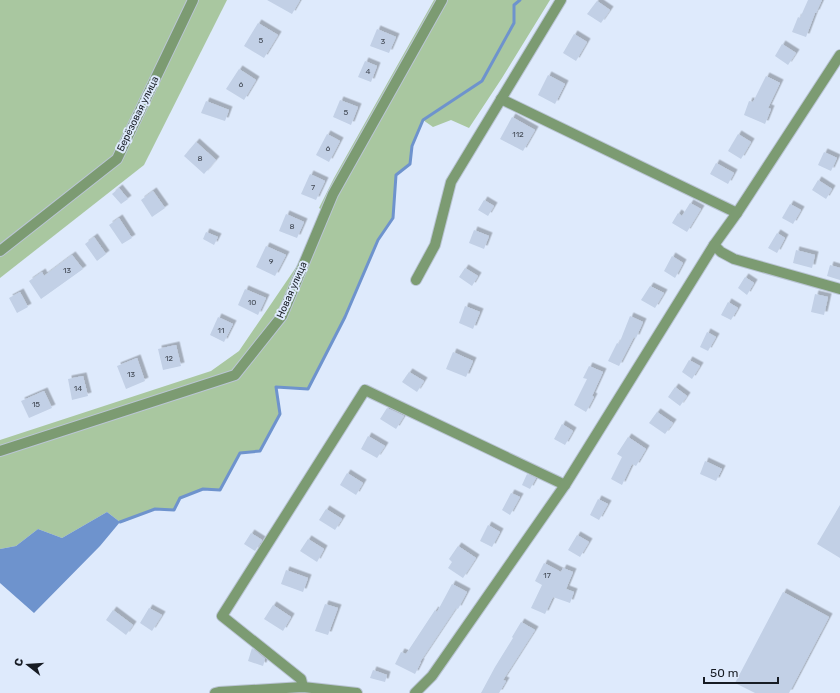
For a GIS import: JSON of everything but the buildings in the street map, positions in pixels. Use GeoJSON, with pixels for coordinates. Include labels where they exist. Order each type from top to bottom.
{"type":"FeatureCollection","features":[{"type":"Feature","properties":{"kind":"street","name":"Берёзовая улица"},"geometry":{"type":"LineString","coordinates":[[0,251],[117,159],[193,0]]}},
{"type":"Feature","properties":{"kind":"street","name":"Новая улица"},"geometry":{"type":"LineString","coordinates":[[0,451],[235,375],[282,316],[334,194],[442,0]]}},
{"type":"Feature","properties":{"kind":"street"},"geometry":{"type":"LineString","coordinates":[[416,280],[435,245],[451,182],[561,0]]}},
{"type":"Feature","properties":{"kind":"street"},"geometry":{"type":"LineString","coordinates":[[415,693],[432,676],[565,485],[714,245],[737,213],[840,55]]}},
{"type":"Feature","properties":{"kind":"street"},"geometry":{"type":"LineString","coordinates":[[501,99],[737,213]]}},
{"type":"Feature","properties":{"kind":"street"},"geometry":{"type":"LineString","coordinates":[[714,245],[721,252],[734,259],[840,288]]}},
{"type":"Feature","properties":{"kind":"street"},"geometry":{"type":"LineString","coordinates":[[303,687],[301,679],[222,616],[365,390],[565,485]]}},
{"type":"Feature","properties":{"kind":"street"},"geometry":{"type":"LineString","coordinates":[[215,693],[303,687],[357,693]]}},
{"type":"Feature","properties":{"kind":"green space"},"geometry":{"type":"Polygon","coordinates":[[[0,0],[227,0],[144,165],[0,278],[0,0]]]}},
{"type":"Feature","properties":{"kind":"green space"},"geometry":{"type":"Polygon","coordinates":[[[434,0],[550,0],[469,128],[451,120],[433,127],[423,120],[412,146],[410,164],[396,175],[393,218],[378,240],[345,317],[308,389],[276,387],[280,414],[260,451],[240,453],[220,490],[203,489],[180,498],[174,510],[155,509],[120,522],[107,512],[62,538],[38,529],[16,546],[0,549],[0,440],[211,371],[239,351],[303,257],[326,212],[319,208],[334,178],[434,0]]]}},
{"type":"Feature","properties":{"kind":"water"},"geometry":{"type":"Polygon","coordinates":[[[107,512],[120,522],[100,546],[34,613],[0,583],[0,549],[16,546],[38,529],[62,538],[107,512]]]}},
{"type":"Feature","properties":{"kind":"waterway"},"geometry":{"type":"LineString","coordinates":[[120,522],[155,509],[174,510],[180,498],[203,489],[220,490],[240,453],[260,451],[280,414],[276,387],[308,389],[345,317],[378,240],[393,218],[396,175],[410,164],[412,146],[423,120],[482,81],[514,23],[514,5],[520,0]]}}]}
